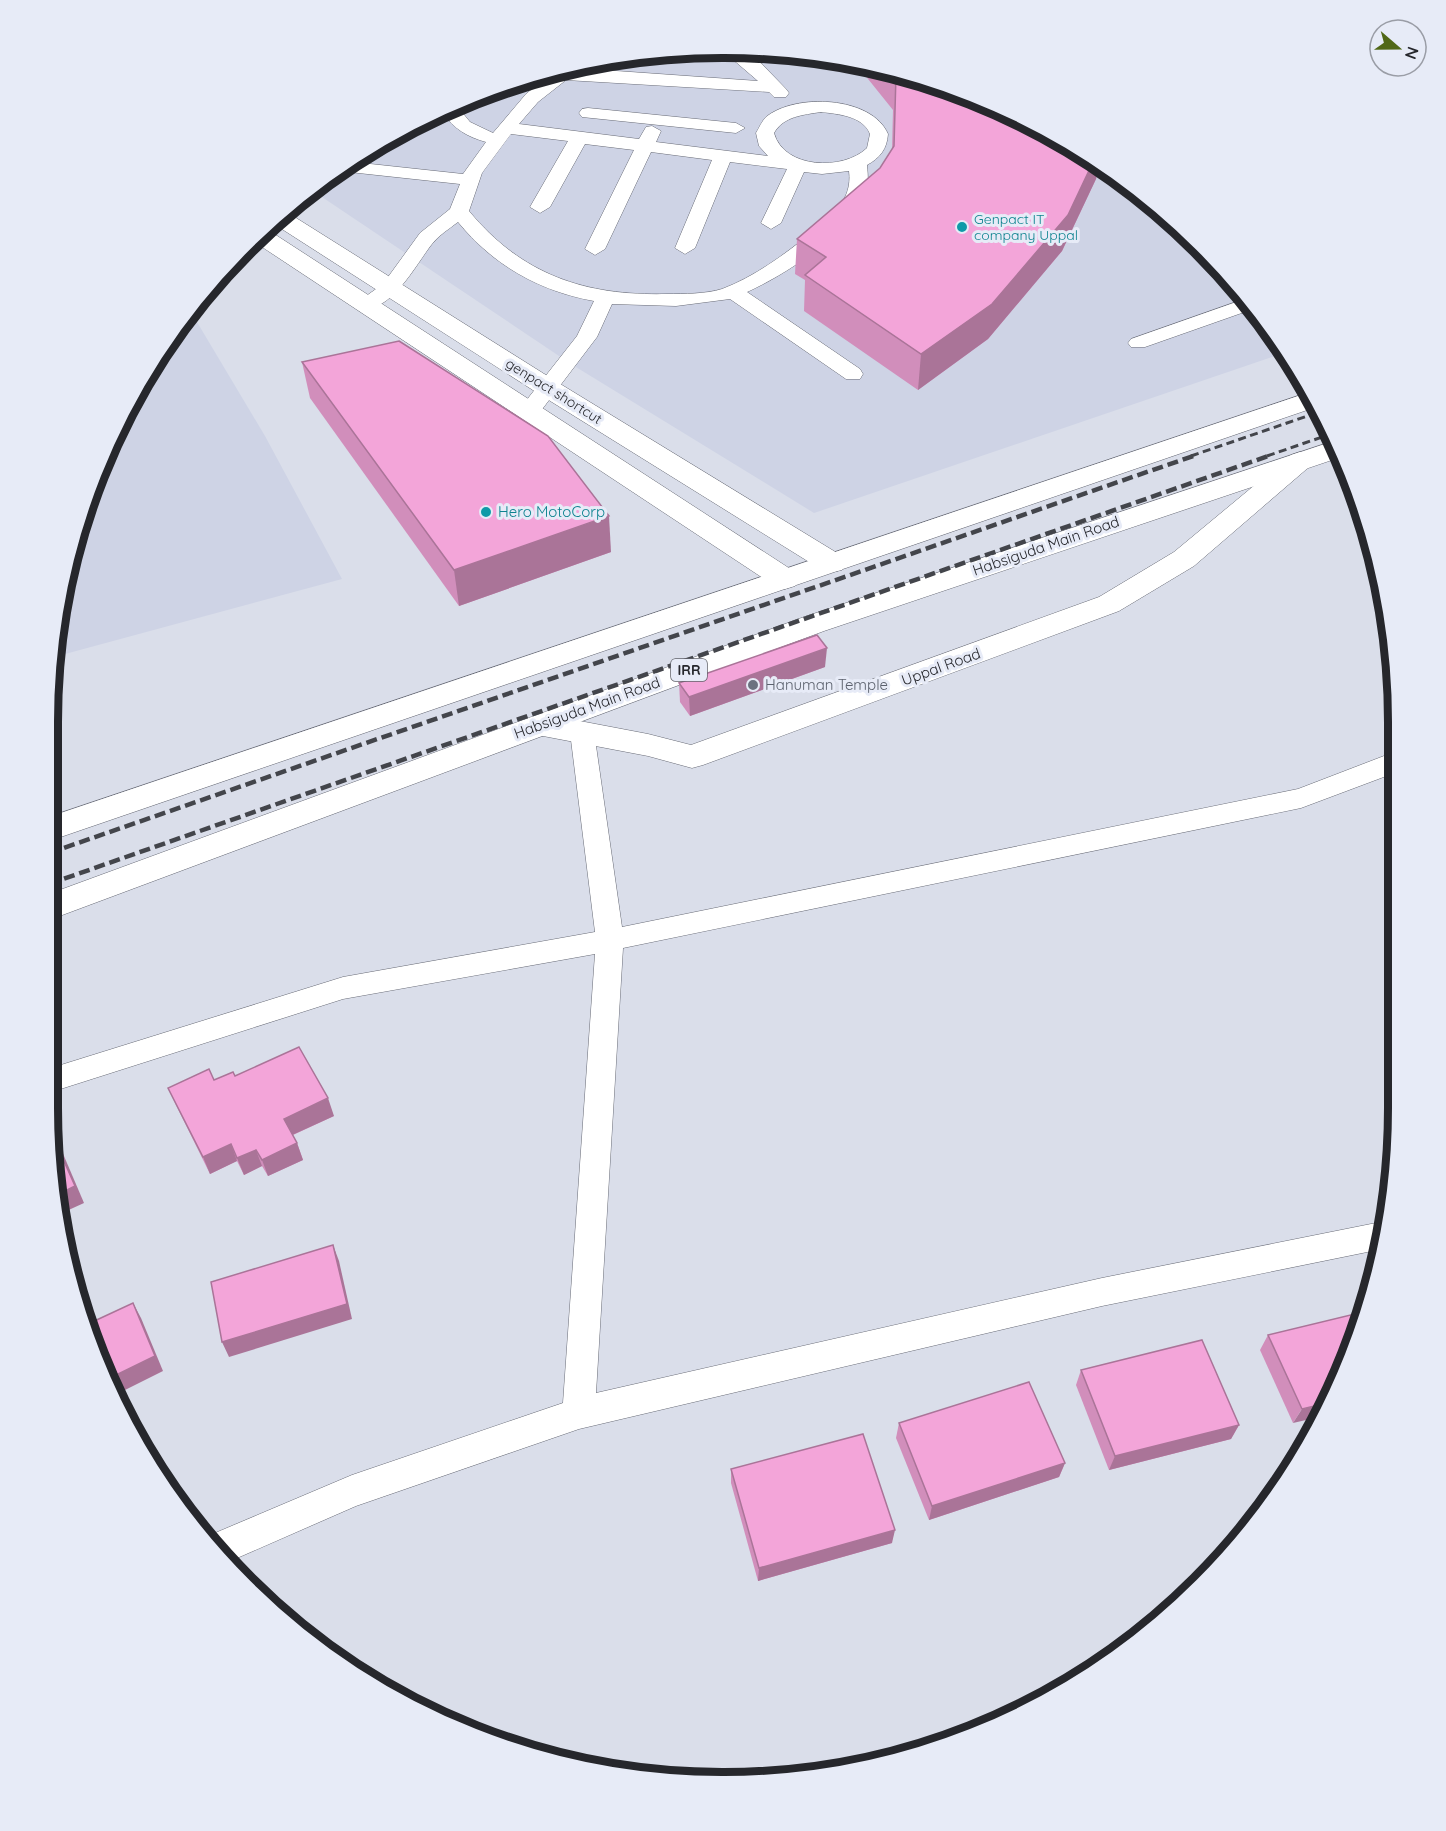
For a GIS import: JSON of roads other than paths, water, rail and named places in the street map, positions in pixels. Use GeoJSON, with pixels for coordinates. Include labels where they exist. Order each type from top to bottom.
{"type":"FeatureCollection","features":[{"type":"Feature","properties":{"kind":"main road","name":"genpact shortcut"},"geometry":{"type":"LineString","coordinates":[[287,222],[548,388],[832,563]]}},
{"type":"Feature","properties":{"kind":"main road"},"geometry":{"type":"LineString","coordinates":[[267,240],[785,579]]}},
{"type":"Feature","properties":{"kind":"main road"},"geometry":{"type":"LineString","coordinates":[[58,826],[1304,402]]}},
{"type":"Feature","properties":{"kind":"main road","name":"Habsiguda Main Road"},"geometry":{"type":"LineString","coordinates":[[58,905],[814,624],[1329,452]]}},
{"type":"Feature","properties":{"kind":"main road","name":"Uppal Road"},"geometry":{"type":"LineString","coordinates":[[543,725],[692,757],[1109,604],[1184,559],[1300,461]]}},
{"type":"Feature","properties":{"kind":"lane"},"geometry":{"type":"LineString","coordinates":[[745,59],[795,110]]}},
{"type":"Feature","properties":{"kind":"lane"},"geometry":{"type":"LineString","coordinates":[[583,73],[774,87]]}},
{"type":"Feature","properties":{"kind":"lane"},"geometry":{"type":"LineString","coordinates":[[365,304],[390,288],[427,237],[459,212],[471,180],[501,134],[538,92],[553,81]]}},
{"type":"Feature","properties":{"kind":"lane"},"geometry":{"type":"LineString","coordinates":[[453,116],[456,122],[477,134],[579,139],[822,168],[857,162],[877,147],[879,137],[876,128],[867,119],[839,108],[821,106],[795,110],[775,118],[766,127],[764,136],[766,146],[774,155],[798,165]]}},
{"type":"Feature","properties":{"kind":"lane"},"geometry":{"type":"LineString","coordinates":[[588,113],[736,128]]}},
{"type":"Feature","properties":{"kind":"lane"},"geometry":{"type":"LineString","coordinates":[[595,249],[658,120]]}},
{"type":"Feature","properties":{"kind":"lane"},"geometry":{"type":"LineString","coordinates":[[540,207],[579,139]]}},
{"type":"Feature","properties":{"kind":"lane"},"geometry":{"type":"LineString","coordinates":[[685,248],[723,156]]}},
{"type":"Feature","properties":{"kind":"lane"},"geometry":{"type":"LineString","coordinates":[[459,212],[476,236],[497,255],[524,272],[605,298],[660,301],[732,291],[771,271],[801,251],[849,210],[858,192],[860,176],[857,162]]}},
{"type":"Feature","properties":{"kind":"lane"},"geometry":{"type":"LineString","coordinates":[[771,223],[798,165]]}},
{"type":"Feature","properties":{"kind":"lane"},"geometry":{"type":"LineString","coordinates":[[357,168],[471,180]]}},
{"type":"Feature","properties":{"kind":"lane"},"geometry":{"type":"LineString","coordinates":[[732,291],[853,374]]}},
{"type":"Feature","properties":{"kind":"lane"},"geometry":{"type":"LineString","coordinates":[[529,411],[588,337],[605,298]]}},
{"type":"Feature","properties":{"kind":"lane"},"geometry":{"type":"LineString","coordinates":[[1138,342],[1241,307]]}},
{"type":"Feature","properties":{"kind":"lane"},"geometry":{"type":"LineString","coordinates":[[579,1413],[610,940],[582,732]]}},
{"type":"Feature","properties":{"kind":"lane"},"geometry":{"type":"LineString","coordinates":[[58,1078],[343,988],[610,940],[1301,798],[1388,765]]}},
{"type":"Feature","properties":{"kind":"lane"},"geometry":{"type":"LineString","coordinates":[[224,1547],[352,1491],[579,1413],[1102,1292],[1375,1237]]}},
{"type":"Feature","properties":{"kind":"railway"},"geometry":{"type":"LineString","coordinates":[[1191,456],[1311,415]]}},
{"type":"Feature","properties":{"kind":"railway"},"geometry":{"type":"LineString","coordinates":[[1267,456],[1323,437]]}},
{"type":"Feature","properties":{"kind":"railway"},"geometry":{"type":"LineString","coordinates":[[58,850],[1196,455]]}},
{"type":"Feature","properties":{"kind":"railway"},"geometry":{"type":"LineString","coordinates":[[58,881],[1271,455]]}},
{"type":"Feature","properties":{"kind":"place","name":"Genpact IT company Uppal"},"geometry":{"type":"Point","coordinates":[962,227]}},
{"type":"Feature","properties":{"kind":"place","name":"Hero MotoCorp"},"geometry":{"type":"Point","coordinates":[486,512]}},
{"type":"Feature","properties":{"kind":"place","name":"Hanuman Temple"},"geometry":{"type":"Point","coordinates":[753,685]}}]}
